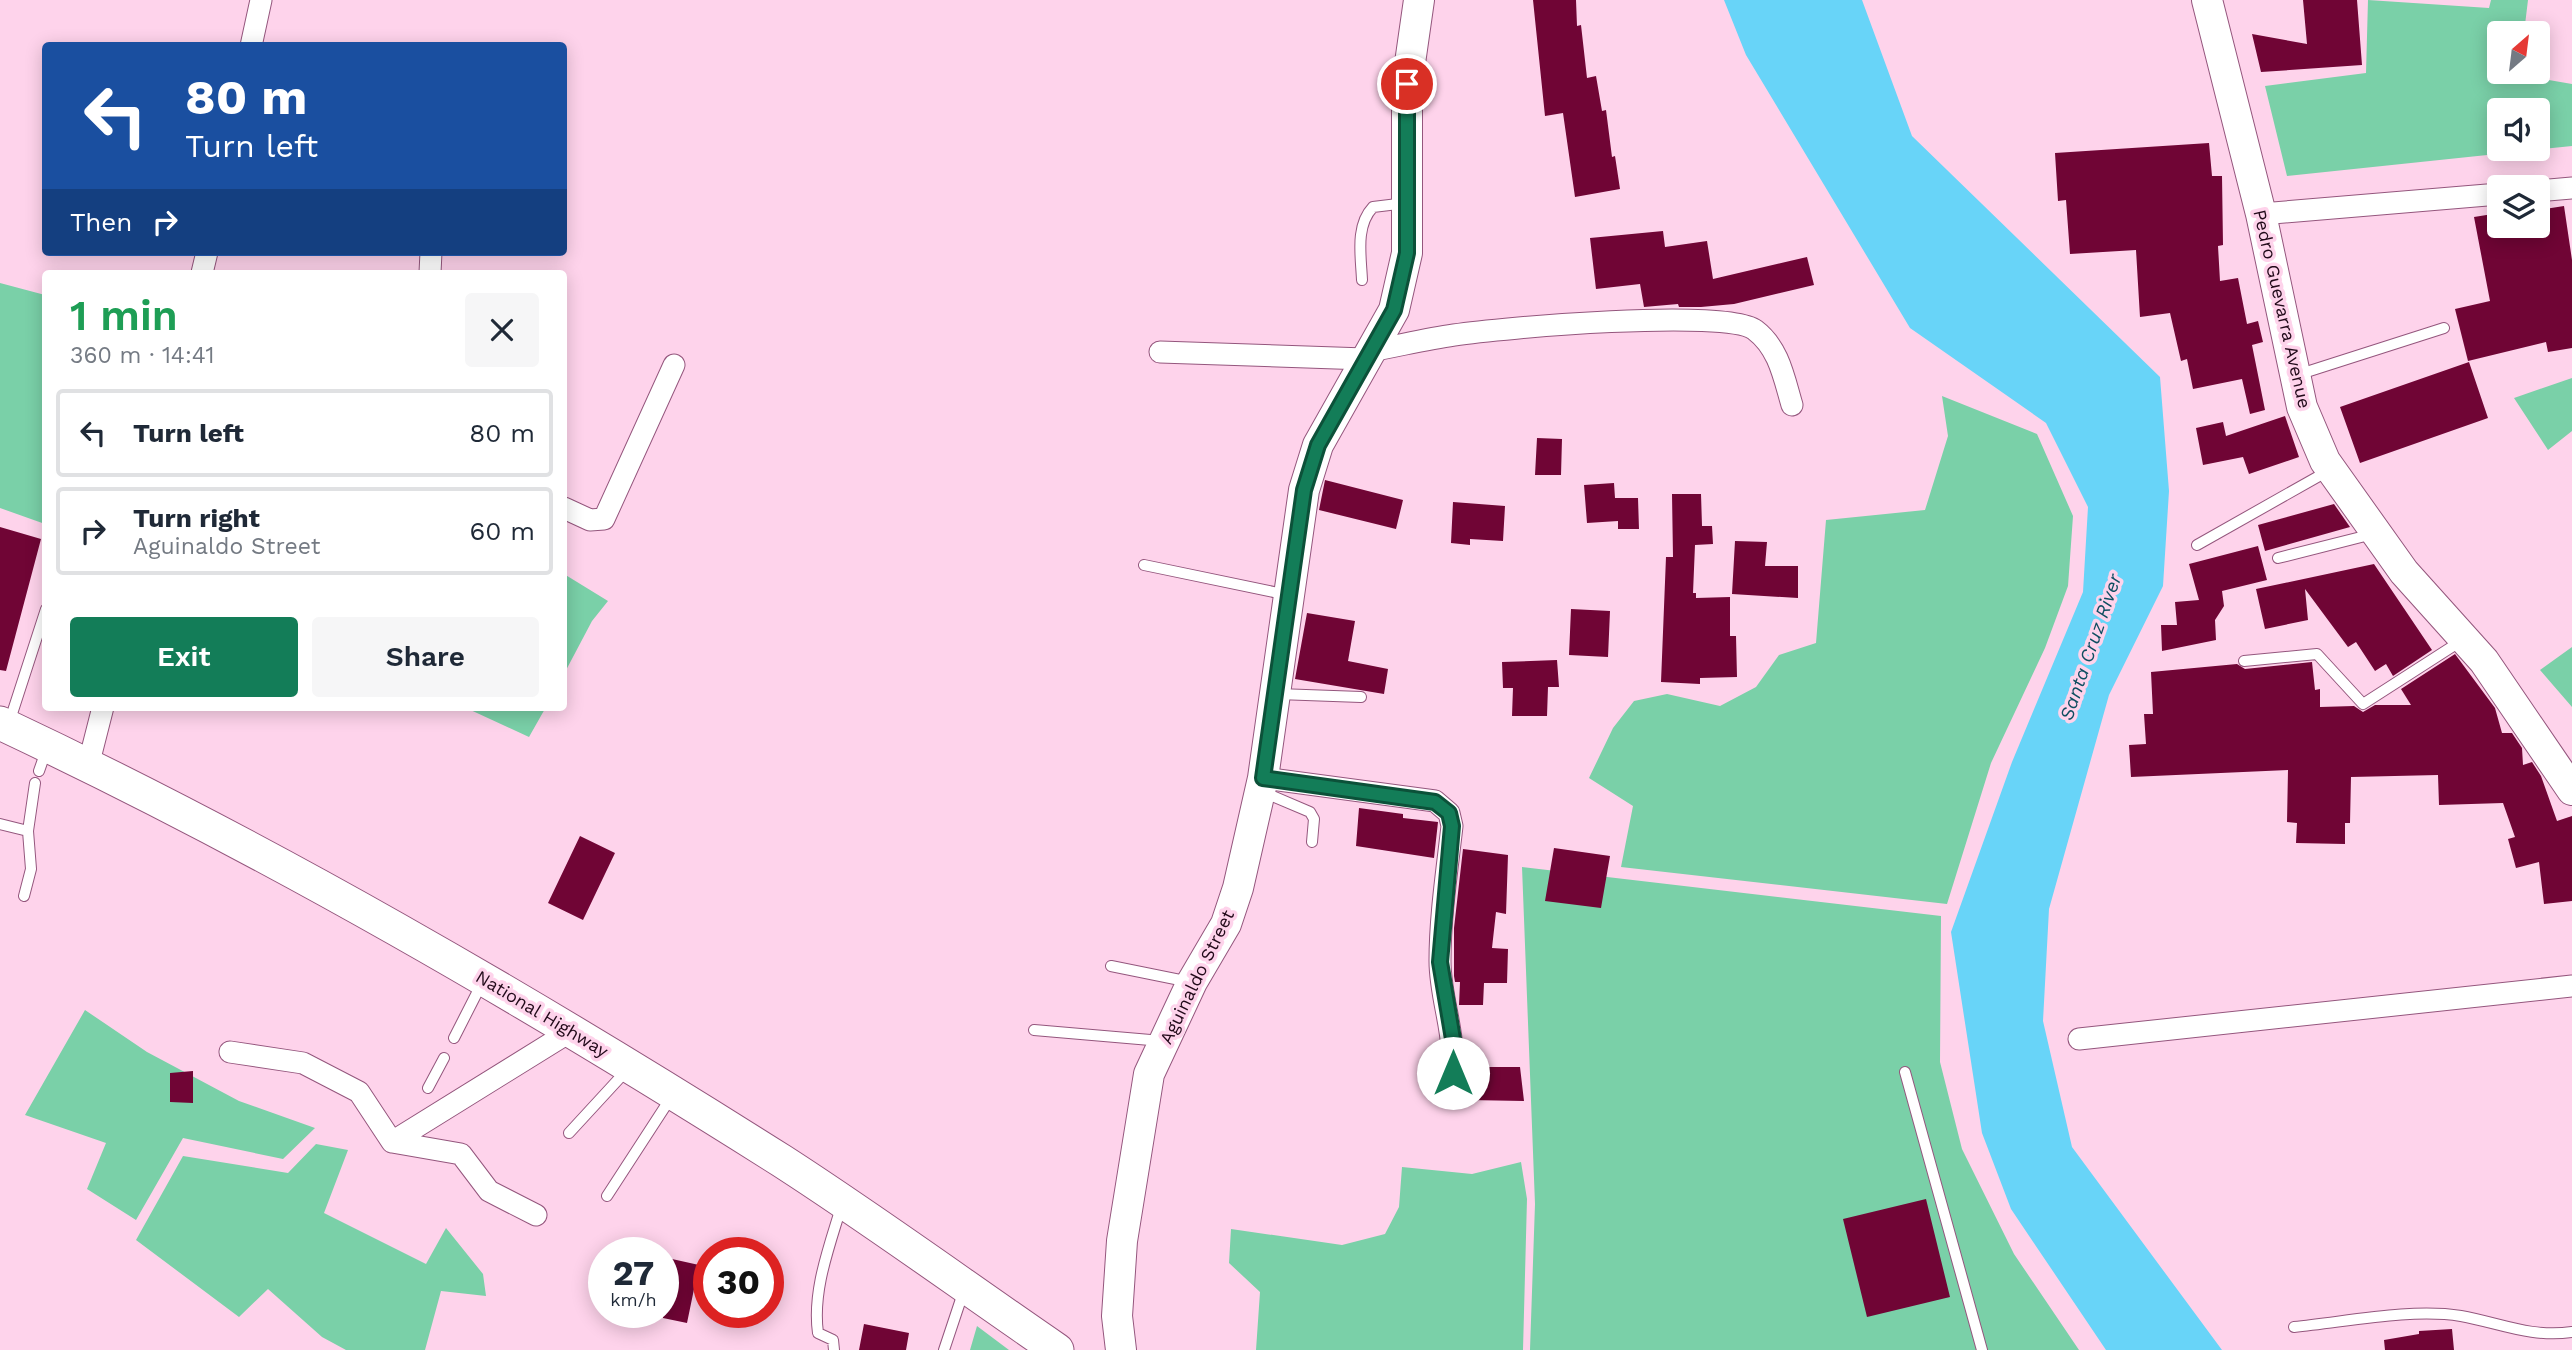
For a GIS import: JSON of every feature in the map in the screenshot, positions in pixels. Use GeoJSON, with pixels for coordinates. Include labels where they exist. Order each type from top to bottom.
{"type":"FeatureCollection","features":[{"type":"Feature","properties":{"kind":"main road","name":"National Highway"},"geometry":{"type":"LineString","coordinates":[[4,725],[44,758],[88,765],[358,906],[484,978],[843,1202],[1057,1350]]}},
{"type":"Feature","properties":{"kind":"street"},"geometry":{"type":"LineString","coordinates":[[252,42],[261,0]]}},
{"type":"Feature","properties":{"kind":"street","name":"Aguinaldo Street"},"geometry":{"type":"LineString","coordinates":[[1121,1350],[1117,1316],[1122,1241],[1149,1074],[1192,982],[1226,923],[1238,888],[1262,784],[1304,490],[1318,445],[1394,310],[1407,253],[1407,84],[1419,0]]}},
{"type":"Feature","properties":{"kind":"street","name":"Pedro Guevarra Avenue"},"geometry":{"type":"LineString","coordinates":[[2207,0],[2261,214],[2302,407],[2330,470],[2404,572],[2484,661],[2572,789]]}},
{"type":"Feature","properties":{"kind":"street"},"geometry":{"type":"LineString","coordinates":[[2550,190],[2572,188]]}},
{"type":"Feature","properties":{"kind":"street"},"geometry":{"type":"LineString","coordinates":[[2261,214],[2487,195]]}},
{"type":"Feature","properties":{"kind":"street"},"geometry":{"type":"LineString","coordinates":[[1160,352],[1368,355],[1455,335],[1597,322],[1724,322],[1754,328],[1778,356],[1792,405]]}},
{"type":"Feature","properties":{"kind":"street"},"geometry":{"type":"LineString","coordinates":[[567,509],[590,520],[604,519],[674,365]]}},
{"type":"Feature","properties":{"kind":"street"},"geometry":{"type":"LineString","coordinates":[[88,765],[102,711]]}},
{"type":"Feature","properties":{"kind":"street"},"geometry":{"type":"LineString","coordinates":[[1262,784],[1435,802],[1449,813],[1452,826],[1440,962],[1454,1045],[1453,1073],[1447,1089]]}},
{"type":"Feature","properties":{"kind":"street"},"geometry":{"type":"LineString","coordinates":[[2079,1039],[2572,986]]}},
{"type":"Feature","properties":{"kind":"street"},"geometry":{"type":"LineString","coordinates":[[392,1142],[571,1031]]}},
{"type":"Feature","properties":{"kind":"street"},"geometry":{"type":"LineString","coordinates":[[230,1052],[303,1063],[359,1092],[392,1142],[461,1154],[489,1191],[536,1214]]}},
{"type":"Feature","properties":{"kind":"lane"},"geometry":{"type":"LineString","coordinates":[[1362,280],[1361,232],[1364,216],[1373,207],[1409,202]]}},
{"type":"Feature","properties":{"kind":"lane"},"geometry":{"type":"LineString","coordinates":[[2295,375],[2444,328]]}},
{"type":"Feature","properties":{"kind":"lane"},"geometry":{"type":"LineString","coordinates":[[2197,545],[2330,470]]}},
{"type":"Feature","properties":{"kind":"lane"},"geometry":{"type":"LineString","coordinates":[[2278,558],[2376,534]]}},
{"type":"Feature","properties":{"kind":"lane"},"geometry":{"type":"LineString","coordinates":[[1144,565],[1288,595]]}},
{"type":"Feature","properties":{"kind":"lane"},"geometry":{"type":"LineString","coordinates":[[4,725],[42,620]]}},
{"type":"Feature","properties":{"kind":"lane"},"geometry":{"type":"LineString","coordinates":[[2244,661],[2317,654],[2362,704],[2463,639]]}},
{"type":"Feature","properties":{"kind":"lane"},"geometry":{"type":"LineString","coordinates":[[1275,694],[1361,697]]}},
{"type":"Feature","properties":{"kind":"lane"},"geometry":{"type":"LineString","coordinates":[[24,896],[31,869],[28,831],[35,783]]}},
{"type":"Feature","properties":{"kind":"lane"},"geometry":{"type":"LineString","coordinates":[[1262,784],[1310,811],[1314,818],[1312,842]]}},
{"type":"Feature","properties":{"kind":"lane"},"geometry":{"type":"LineString","coordinates":[[0,824],[28,831]]}},
{"type":"Feature","properties":{"kind":"lane"},"geometry":{"type":"LineString","coordinates":[[1111,966],[1192,982]]}},
{"type":"Feature","properties":{"kind":"lane"},"geometry":{"type":"LineString","coordinates":[[454,1038],[484,978]]}},
{"type":"Feature","properties":{"kind":"lane"},"geometry":{"type":"LineString","coordinates":[[1034,1030],[1165,1042]]}},
{"type":"Feature","properties":{"kind":"lane"},"geometry":{"type":"LineString","coordinates":[[428,1088],[444,1058]]}},
{"type":"Feature","properties":{"kind":"lane"},"geometry":{"type":"LineString","coordinates":[[569,1133],[629,1068]]}},
{"type":"Feature","properties":{"kind":"lane"},"geometry":{"type":"LineString","coordinates":[[1905,1072],[1982,1350]]}},
{"type":"Feature","properties":{"kind":"lane"},"geometry":{"type":"LineString","coordinates":[[607,1196],[673,1094]]}},
{"type":"Feature","properties":{"kind":"lane"},"geometry":{"type":"LineString","coordinates":[[834,1350],[833,1340],[818,1333],[816,1316],[821,1280],[843,1202]]}},
{"type":"Feature","properties":{"kind":"lane"},"geometry":{"type":"LineString","coordinates":[[944,1350],[965,1287]]}},
{"type":"Feature","properties":{"kind":"lane"},"geometry":{"type":"LineString","coordinates":[[2294,1327],[2427,1314],[2461,1316],[2547,1336],[2572,1332]]}},
{"type":"Feature","properties":{"kind":"green space"},"geometry":{"type":"Polygon","coordinates":[[[2368,0],[2489,8],[2491,0],[2528,0],[2525,21],[2487,21],[2487,84],[2550,84],[2550,80],[2572,84],[2572,146],[2550,148],[2550,98],[2487,98],[2487,155],[2287,176],[2265,86],[2366,73],[2368,0]]]}},
{"type":"Feature","properties":{"kind":"green space"},"geometry":{"type":"Polygon","coordinates":[[[0,283],[42,294],[42,523],[0,508],[0,283]]]}},
{"type":"Feature","properties":{"kind":"green space"},"geometry":{"type":"Polygon","coordinates":[[[2572,378],[2572,431],[2548,450],[2514,398],[2572,378]]]}},
{"type":"Feature","properties":{"kind":"green space"},"geometry":{"type":"Polygon","coordinates":[[[1942,396],[2037,434],[2073,516],[2068,586],[2045,648],[1991,763],[1947,904],[1621,867],[1633,806],[1589,778],[1613,728],[1634,701],[1667,694],[1720,706],[1756,687],[1779,655],[1816,643],[1826,520],[1925,510],[1948,436],[1942,396]]]}},
{"type":"Feature","properties":{"kind":"green space"},"geometry":{"type":"Polygon","coordinates":[[[567,576],[608,601],[592,621],[567,668],[567,576]]]}},
{"type":"Feature","properties":{"kind":"green space"},"geometry":{"type":"Polygon","coordinates":[[[2572,647],[2572,707],[2540,670],[2572,647]]]}},
{"type":"Feature","properties":{"kind":"green space"},"geometry":{"type":"Polygon","coordinates":[[[473,711],[544,711],[529,737],[473,711]]]}},
{"type":"Feature","properties":{"kind":"green space"},"geometry":{"type":"Polygon","coordinates":[[[1522,867],[1941,916],[1940,1062],[1962,1149],[2014,1254],[2079,1350],[1530,1350],[1535,1204],[1522,867]]]}},
{"type":"Feature","properties":{"kind":"green space"},"geometry":{"type":"Polygon","coordinates":[[[85,1010],[147,1052],[239,1101],[315,1128],[283,1159],[183,1138],[136,1220],[87,1189],[106,1143],[25,1115],[85,1010]]]}},
{"type":"Feature","properties":{"kind":"green space"},"geometry":{"type":"Polygon","coordinates":[[[316,1144],[348,1150],[324,1213],[426,1264],[446,1228],[483,1274],[486,1296],[441,1291],[425,1350],[346,1350],[322,1337],[268,1289],[239,1317],[136,1240],[183,1156],[288,1173],[316,1144]]]}},
{"type":"Feature","properties":{"kind":"green space"},"geometry":{"type":"Polygon","coordinates":[[[1521,1162],[1527,1199],[1523,1350],[1256,1350],[1260,1292],[1229,1263],[1231,1229],[1342,1245],[1385,1234],[1399,1207],[1402,1167],[1472,1174],[1521,1162]]]}},
{"type":"Feature","properties":{"kind":"green space"},"geometry":{"type":"Polygon","coordinates":[[[977,1326],[1009,1350],[970,1350],[977,1326]]]}},
{"type":"Feature","properties":{"kind":"water","name":"Santa Cruz River"},"geometry":{"type":"Polygon","coordinates":[[[1724,0],[1862,0],[1912,136],[2160,377],[2169,491],[2163,586],[2109,695],[2049,909],[2043,1021],[2072,1147],[2222,1350],[2106,1350],[2011,1209],[1982,1133],[1951,932],[2012,762],[2083,592],[2088,507],[2046,423],[1910,328],[1746,55],[1724,0]]]}},
{"type":"Feature","properties":{"kind":"building"},"geometry":{"type":"Polygon","coordinates":[[[1533,0],[1576,0],[1577,26],[1581,25],[1587,78],[1596,76],[1602,111],[1606,110],[1612,157],[1615,156],[1620,189],[1575,197],[1563,113],[1545,116],[1533,0]]]}},
{"type":"Feature","properties":{"kind":"building"},"geometry":{"type":"Polygon","coordinates":[[[2303,0],[2357,0],[2362,65],[2261,72],[2252,34],[2307,44],[2303,0]]]}},
{"type":"Feature","properties":{"kind":"building"},"geometry":{"type":"Polygon","coordinates":[[[2209,143],[2212,176],[2222,176],[2223,245],[2218,246],[2220,281],[2238,278],[2247,324],[2258,321],[2263,342],[2252,345],[2265,410],[2250,414],[2242,379],[2193,389],[2187,359],[2181,361],[2170,313],[2140,317],[2136,250],[2070,254],[2066,200],[2058,201],[2055,153],[2209,143]]]}},
{"type":"Feature","properties":{"kind":"building"},"geometry":{"type":"Polygon","coordinates":[[[2564,206],[2572,260],[2572,348],[2548,352],[2546,342],[2468,361],[2455,309],[2490,301],[2474,217],[2487,215],[2487,238],[2550,238],[2550,208],[2564,206]]]}},
{"type":"Feature","properties":{"kind":"building"},"geometry":{"type":"Polygon","coordinates":[[[1663,231],[1665,247],[1707,241],[1713,279],[1807,257],[1814,285],[1734,304],[1701,307],[1679,307],[1678,304],[1644,307],[1640,284],[1596,289],[1590,238],[1663,231]]]}},
{"type":"Feature","properties":{"kind":"building"},"geometry":{"type":"Polygon","coordinates":[[[2469,362],[2488,418],[2360,463],[2340,407],[2469,362]]]}},
{"type":"Feature","properties":{"kind":"building"},"geometry":{"type":"Polygon","coordinates":[[[2285,416],[2299,457],[2249,474],[2243,457],[2203,465],[2196,428],[2223,422],[2226,436],[2285,416]]]}},
{"type":"Feature","properties":{"kind":"building"},"geometry":{"type":"Polygon","coordinates":[[[1537,438],[1562,439],[1561,475],[1535,475],[1537,438]]]}},
{"type":"Feature","properties":{"kind":"building"},"geometry":{"type":"Polygon","coordinates":[[[1325,480],[1403,500],[1396,529],[1319,510],[1325,480]]]}},
{"type":"Feature","properties":{"kind":"building"},"geometry":{"type":"Polygon","coordinates":[[[1614,483],[1615,498],[1638,498],[1639,529],[1618,529],[1618,521],[1587,523],[1584,485],[1614,483]]]}},
{"type":"Feature","properties":{"kind":"building"},"geometry":{"type":"Polygon","coordinates":[[[1672,494],[1701,494],[1702,526],[1712,526],[1713,544],[1695,545],[1693,593],[1696,593],[1696,598],[1730,597],[1730,636],[1736,636],[1737,677],[1700,678],[1700,684],[1661,682],[1666,557],[1673,557],[1672,494]]]}},
{"type":"Feature","properties":{"kind":"building"},"geometry":{"type":"Polygon","coordinates":[[[1453,502],[1505,506],[1503,541],[1470,539],[1470,545],[1451,543],[1453,502]]]}},
{"type":"Feature","properties":{"kind":"building"},"geometry":{"type":"Polygon","coordinates":[[[2334,504],[2350,527],[2265,551],[2258,525],[2334,504]]]}},
{"type":"Feature","properties":{"kind":"building"},"geometry":{"type":"Polygon","coordinates":[[[0,527],[41,539],[6,671],[0,670],[0,527]]]}},
{"type":"Feature","properties":{"kind":"building"},"geometry":{"type":"Polygon","coordinates":[[[1735,541],[1767,542],[1765,566],[1798,566],[1798,598],[1732,594],[1735,541]]]}},
{"type":"Feature","properties":{"kind":"building"},"geometry":{"type":"Polygon","coordinates":[[[2258,546],[2267,580],[2222,591],[2224,606],[2215,620],[2216,640],[2162,651],[2161,625],[2177,625],[2175,602],[2199,600],[2189,564],[2258,546]]]}},
{"type":"Feature","properties":{"kind":"building"},"geometry":{"type":"Polygon","coordinates":[[[2374,564],[2432,650],[2393,676],[2386,664],[2375,671],[2356,642],[2348,647],[2305,589],[2308,620],[2265,629],[2256,589],[2374,564]]]}},
{"type":"Feature","properties":{"kind":"building"},"geometry":{"type":"Polygon","coordinates":[[[1571,609],[1610,611],[1608,657],[1569,655],[1571,609]]]}},
{"type":"Feature","properties":{"kind":"building"},"geometry":{"type":"Polygon","coordinates":[[[1307,613],[1355,621],[1348,661],[1388,669],[1384,694],[1295,679],[1307,613]]]}},
{"type":"Feature","properties":{"kind":"building"},"geometry":{"type":"Polygon","coordinates":[[[2455,654],[2495,708],[2502,733],[2512,733],[2522,748],[2523,765],[2532,762],[2541,776],[2557,821],[2572,816],[2572,901],[2544,904],[2539,862],[2516,868],[2508,839],[2515,837],[2503,803],[2439,805],[2438,775],[2351,777],[2350,823],[2345,823],[2345,844],[2296,843],[2297,823],[2287,822],[2288,770],[2131,777],[2129,745],[2146,744],[2144,714],[2153,714],[2151,672],[2237,664],[2245,669],[2312,662],[2315,690],[2320,689],[2320,707],[2354,706],[2363,712],[2375,705],[2411,705],[2401,689],[2455,654]]]}},
{"type":"Feature","properties":{"kind":"building"},"geometry":{"type":"Polygon","coordinates":[[[1557,660],[1559,687],[1548,687],[1547,716],[1512,716],[1513,688],[1503,688],[1502,662],[1557,660]]]}},
{"type":"Feature","properties":{"kind":"building"},"geometry":{"type":"Polygon","coordinates":[[[1359,808],[1403,814],[1403,818],[1438,822],[1434,858],[1356,846],[1359,808]]]}},
{"type":"Feature","properties":{"kind":"building"},"geometry":{"type":"Polygon","coordinates":[[[580,836],[615,853],[583,920],[548,903],[580,836]]]}},
{"type":"Feature","properties":{"kind":"building"},"geometry":{"type":"Polygon","coordinates":[[[1554,848],[1610,856],[1601,908],[1545,901],[1554,848]]]}},
{"type":"Feature","properties":{"kind":"building"},"geometry":{"type":"Polygon","coordinates":[[[1463,849],[1508,855],[1506,914],[1496,912],[1492,948],[1508,949],[1507,983],[1484,983],[1483,1005],[1459,1005],[1460,982],[1455,982],[1454,976],[1454,928],[1463,849]]]}},
{"type":"Feature","properties":{"kind":"building"},"geometry":{"type":"Polygon","coordinates":[[[1468,1067],[1520,1067],[1524,1101],[1469,1100],[1468,1067]]]}},
{"type":"Feature","properties":{"kind":"building"},"geometry":{"type":"Polygon","coordinates":[[[193,1071],[193,1103],[170,1102],[170,1073],[193,1071]]]}},
{"type":"Feature","properties":{"kind":"building"},"geometry":{"type":"Polygon","coordinates":[[[1926,1199],[1950,1297],[1867,1317],[1843,1219],[1926,1199]]]}},
{"type":"Feature","properties":{"kind":"building"},"geometry":{"type":"Polygon","coordinates":[[[679,1261],[693,1264],[693,1294],[687,1323],[679,1321],[679,1261]]]}},
{"type":"Feature","properties":{"kind":"building"},"geometry":{"type":"Polygon","coordinates":[[[864,1324],[909,1333],[906,1350],[859,1350],[864,1324]]]}},
{"type":"Feature","properties":{"kind":"building"},"geometry":{"type":"Polygon","coordinates":[[[2452,1329],[2454,1350],[2385,1350],[2384,1340],[2419,1334],[2419,1331],[2452,1329]]]}},
{"type":"Feature","properties":{"kind":"route"},"geometry":{"type":"LineString","coordinates":[[1407,84],[1407,253],[1394,310],[1318,445],[1304,490],[1263,778],[1435,802],[1449,813],[1452,826],[1440,962],[1454,1045],[1453,1073]]}}]}
